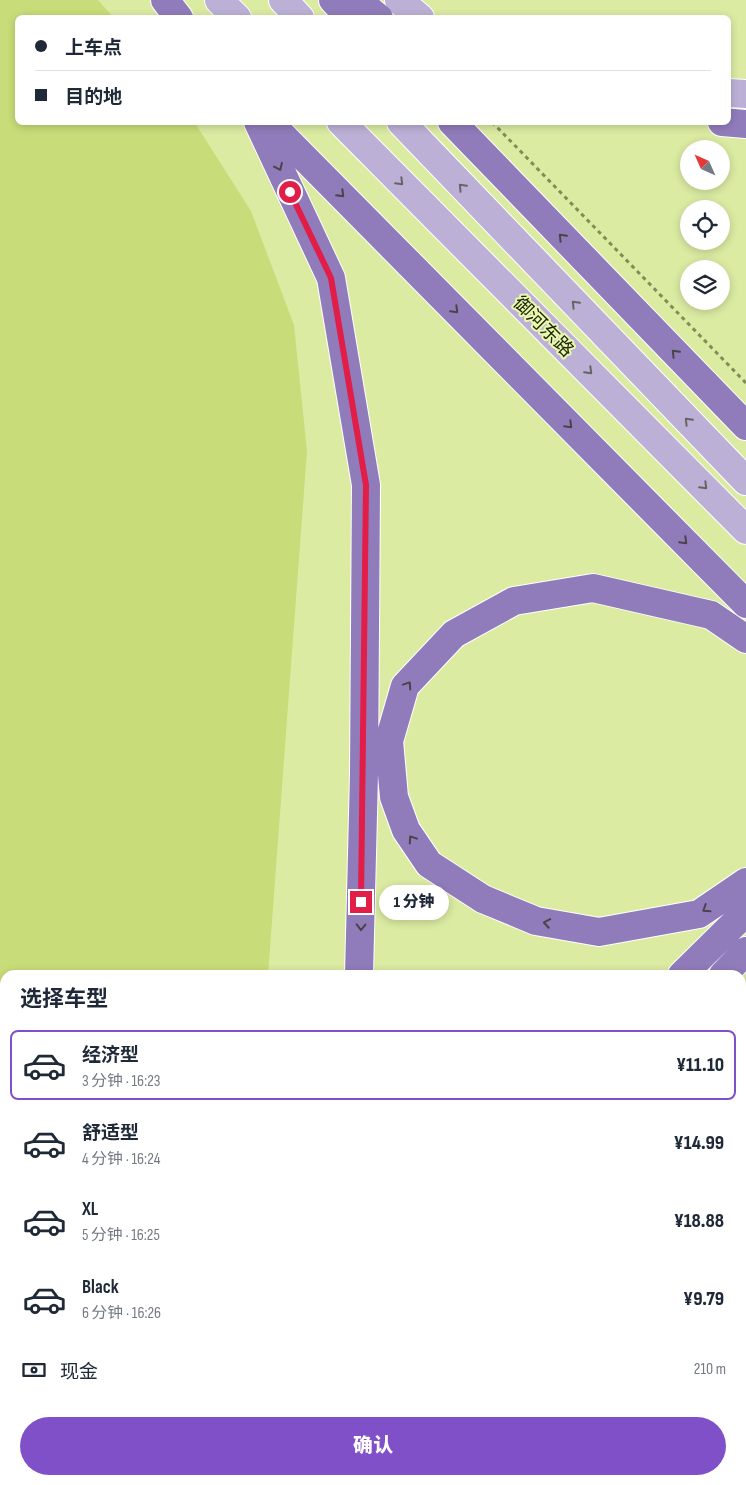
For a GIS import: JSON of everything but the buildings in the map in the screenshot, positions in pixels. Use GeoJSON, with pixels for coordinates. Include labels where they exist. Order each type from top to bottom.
{"type":"FeatureCollection","features":[{"type":"Feature","properties":{"kind":"highway"},"geometry":{"type":"LineString","coordinates":[[165,0],[178,15]]}},
{"type":"Feature","properties":{"kind":"highway"},"geometry":{"type":"LineString","coordinates":[[333,0],[347,15]]}},
{"type":"Feature","properties":{"kind":"highway"},"geometry":{"type":"LineString","coordinates":[[357,0],[375,15]]}},
{"type":"Feature","properties":{"kind":"highway"},"geometry":{"type":"LineString","coordinates":[[731,123],[746,124]]}},
{"type":"Feature","properties":{"kind":"highway"},"geometry":{"type":"LineString","coordinates":[[259,125],[331,278],[366,485],[364,783],[360,970]]}},
{"type":"Feature","properties":{"kind":"highway"},"geometry":{"type":"LineString","coordinates":[[272,125],[746,604]]}},
{"type":"Feature","properties":{"kind":"highway"},"geometry":{"type":"LineString","coordinates":[[455,125],[746,426]]}},
{"type":"Feature","properties":{"kind":"highway"},"geometry":{"type":"LineString","coordinates":[[746,639],[711,615],[593,588],[514,601],[454,634],[405,686],[389,740],[394,797],[406,830],[429,864],[483,899],[536,921],[599,932],[699,914],[746,882]]}},
{"type":"Feature","properties":{"kind":"highway"},"geometry":{"type":"LineString","coordinates":[[687,970],[746,912]]}},
{"type":"Feature","properties":{"kind":"highway"},"geometry":{"type":"LineString","coordinates":[[727,970],[746,951]]}},
{"type":"Feature","properties":{"kind":"main road"},"geometry":{"type":"LineString","coordinates":[[219,0],[234,15]]}},
{"type":"Feature","properties":{"kind":"main road"},"geometry":{"type":"LineString","coordinates":[[283,0],[297,15]]}},
{"type":"Feature","properties":{"kind":"main road"},"geometry":{"type":"LineString","coordinates":[[399,0],[416,15]]}},
{"type":"Feature","properties":{"kind":"main road"},"geometry":{"type":"LineString","coordinates":[[731,93],[746,94]]}},
{"type":"Feature","properties":{"kind":"main road","name":"御河东路"},"geometry":{"type":"LineString","coordinates":[[344,125],[746,530]]}},
{"type":"Feature","properties":{"kind":"main road","name":"御河东路"},"geometry":{"type":"LineString","coordinates":[[404,125],[746,481]]}},
{"type":"Feature","properties":{"kind":"path"},"geometry":{"type":"LineString","coordinates":[[495,125],[746,383]]}},
{"type":"Feature","properties":{"kind":"green space"},"geometry":{"type":"Polygon","coordinates":[[[0,0],[98,0],[111,15],[15,15],[15,125],[196,125],[251,211],[294,325],[307,451],[268,970],[0,970],[0,0]]]}},
{"type":"Feature","properties":{"kind":"route"},"geometry":{"type":"LineString","coordinates":[[290,192],[331,278],[366,485],[361,902]]}}]}
